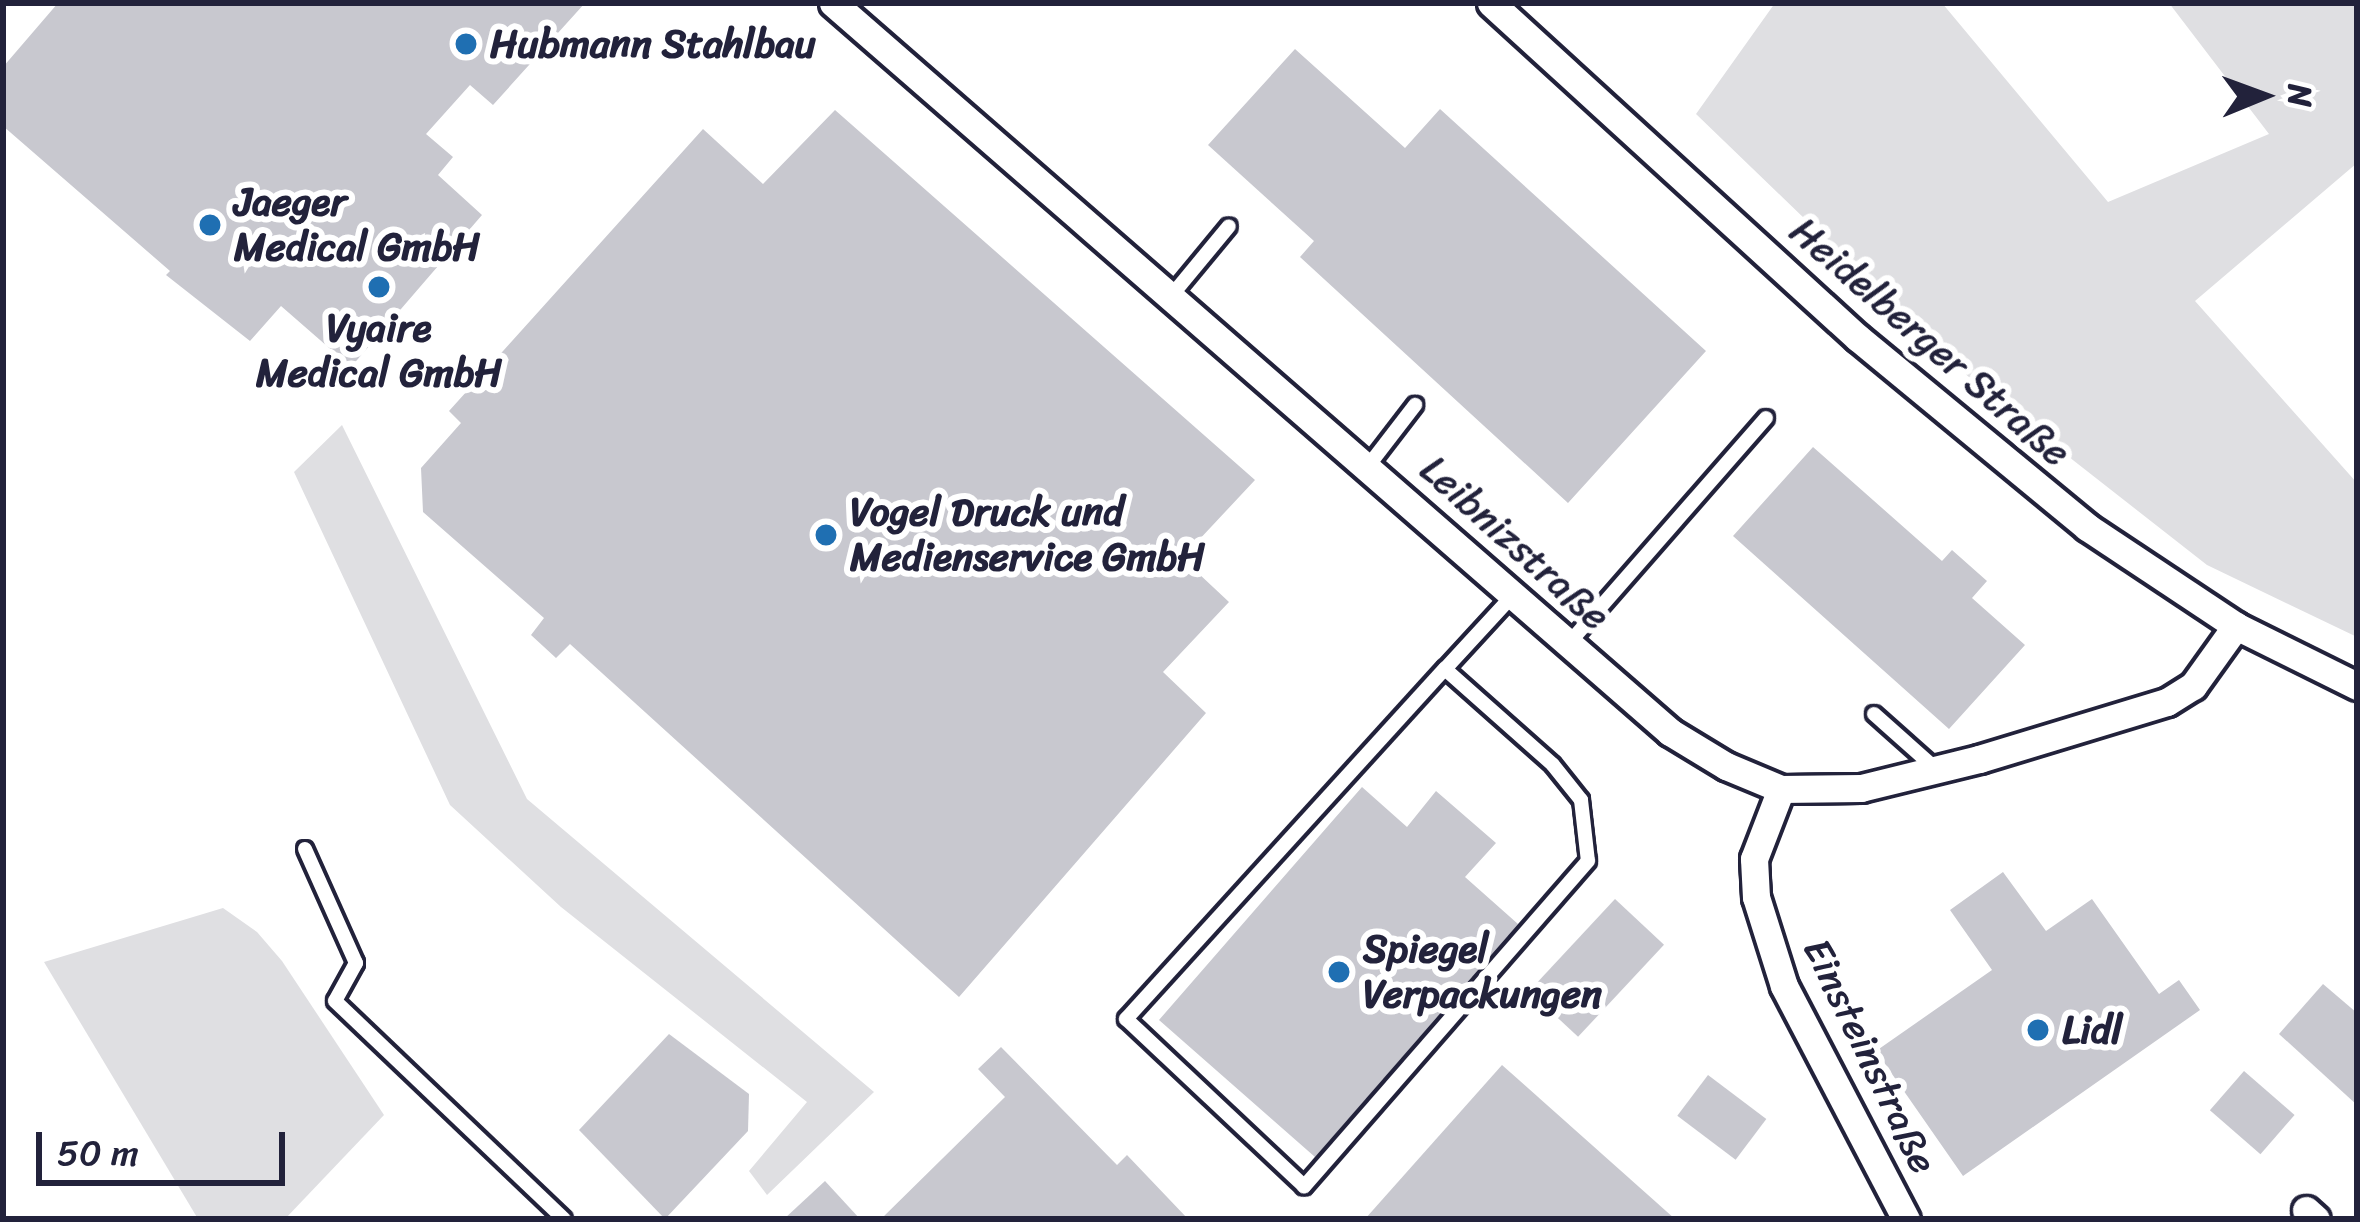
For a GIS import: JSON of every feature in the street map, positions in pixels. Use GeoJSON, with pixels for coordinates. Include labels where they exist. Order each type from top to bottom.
{"type":"FeatureCollection","features":[{"type":"Feature","properties":{"kind":"street","name":"Leibnizstraße"},"geometry":{"type":"LineString","coordinates":[[833,3],[1369,465],[1670,732],[1726,766],[1781,789],[1861,788],[1937,770],[2168,702],[2193,686],[2236,626]]}},
{"type":"Feature","properties":{"kind":"street","name":"Heidelberger Straße"},"geometry":{"type":"LineString","coordinates":[[1491,3],[1858,338],[2087,527],[2236,626],[2357,686]]}},
{"type":"Feature","properties":{"kind":"street","name":"Einsteinstraße"},"geometry":{"type":"LineString","coordinates":[[1781,789],[1754,859],[1756,898],[1784,986],[1906,1219]]}},
{"type":"Feature","properties":{"kind":"lane"},"geometry":{"type":"LineString","coordinates":[[1172,296],[1229,226]]}},
{"type":"Feature","properties":{"kind":"lane"},"geometry":{"type":"LineString","coordinates":[[1369,465],[1415,405]]}},
{"type":"Feature","properties":{"kind":"lane"},"geometry":{"type":"LineString","coordinates":[[1569,643],[1766,418]]}},
{"type":"Feature","properties":{"kind":"lane"},"geometry":{"type":"LineString","coordinates":[[1445,669],[1553,765],[1581,800],[1588,861],[1304,1186],[1126,1019],[1445,669],[1514,594]]}},
{"type":"Feature","properties":{"kind":"lane"},"geometry":{"type":"LineString","coordinates":[[1874,714],[1937,770]]}},
{"type":"Feature","properties":{"kind":"lane"},"geometry":{"type":"LineString","coordinates":[[305,849],[356,963],[335,1001],[564,1219]]}},
{"type":"Feature","properties":{"kind":"shaded area"},"geometry":{"type":"Polygon","coordinates":[[[1775,3],[1942,3],[2108,202],[2269,134],[2169,3],[2357,3],[2357,163],[2195,301],[2357,483],[2357,637],[2207,565],[1977,385],[1696,114],[1775,3]]]}},
{"type":"Feature","properties":{"kind":"shaded area"},"geometry":{"type":"Polygon","coordinates":[[[342,425],[527,799],[874,1092],[767,1195],[749,1171],[807,1102],[561,907],[450,805],[294,472],[342,425]]]}},
{"type":"Feature","properties":{"kind":"shaded area"},"geometry":{"type":"Polygon","coordinates":[[[223,908],[257,932],[282,961],[384,1115],[285,1219],[198,1219],[44,962],[223,908]]]}},
{"type":"Feature","properties":{"kind":"building"},"geometry":{"type":"Polygon","coordinates":[[[58,3],[585,3],[493,105],[470,85],[426,134],[453,157],[438,175],[482,215],[351,367],[281,306],[250,341],[166,275],[170,271],[3,126],[3,67],[58,3]]]}},
{"type":"Feature","properties":{"kind":"building"},"geometry":{"type":"Polygon","coordinates":[[[1295,49],[1405,148],[1440,109],[1706,351],[1568,503],[1300,257],[1314,241],[1208,145],[1295,49]]]}},
{"type":"Feature","properties":{"kind":"building","name":"Vogel Druck und Medienservice GmbH"},"geometry":{"type":"Polygon","coordinates":[[[835,110],[1255,480],[1182,558],[1229,602],[1163,672],[1206,713],[959,997],[570,644],[556,658],[531,635],[544,618],[423,512],[421,468],[461,423],[449,411],[703,129],[763,184],[835,110]]]}},
{"type":"Feature","properties":{"kind":"building"},"geometry":{"type":"Polygon","coordinates":[[[1813,447],[1942,561],[1952,550],[1987,581],[1972,598],[2025,645],[1949,729],[1733,536],[1813,447]]]}},
{"type":"Feature","properties":{"kind":"building","name":"Spiegel Verpackungen"},"geometry":{"type":"Polygon","coordinates":[[[1362,787],[1407,827],[1436,791],[1496,843],[1465,877],[1518,924],[1315,1157],[1159,1020],[1362,787]]]}},
{"type":"Feature","properties":{"kind":"building","name":"Lidl"},"geometry":{"type":"Polygon","coordinates":[[[2003,872],[2046,931],[2092,899],[2159,994],[2179,980],[2200,1010],[1963,1176],[1876,1051],[1992,970],[1950,910],[2003,872]]]}},
{"type":"Feature","properties":{"kind":"building"},"geometry":{"type":"Polygon","coordinates":[[[1615,899],[1664,945],[1578,1037],[1529,991],[1615,899]]]}},
{"type":"Feature","properties":{"kind":"building"},"geometry":{"type":"Polygon","coordinates":[[[2323,984],[2357,1013],[2357,1105],[2279,1034],[2323,984]]]}},
{"type":"Feature","properties":{"kind":"building"},"geometry":{"type":"Polygon","coordinates":[[[669,1034],[749,1094],[748,1131],[665,1219],[579,1130],[669,1034]]]}},
{"type":"Feature","properties":{"kind":"building"},"geometry":{"type":"Polygon","coordinates":[[[1001,1047],[1117,1165],[1127,1155],[1188,1219],[881,1219],[1005,1097],[978,1069],[1001,1047]]]}},
{"type":"Feature","properties":{"kind":"building"},"geometry":{"type":"Polygon","coordinates":[[[1502,1065],[1675,1219],[1365,1219],[1502,1065]]]}},
{"type":"Feature","properties":{"kind":"building"},"geometry":{"type":"Polygon","coordinates":[[[2244,1071],[2295,1115],[2260,1154],[2210,1110],[2244,1071]]]}},
{"type":"Feature","properties":{"kind":"building"},"geometry":{"type":"Polygon","coordinates":[[[1708,1075],[1766,1119],[1736,1160],[1677,1116],[1708,1075]]]}},
{"type":"Feature","properties":{"kind":"building"},"geometry":{"type":"Polygon","coordinates":[[[825,1181],[860,1219],[784,1219],[825,1181]]]}},
{"type":"Feature","properties":{"kind":"place","name":"Hubmann Stahlbau"},"geometry":{"type":"Point","coordinates":[466,44]}},
{"type":"Feature","properties":{"kind":"place","name":"Jaeger Medical GmbH"},"geometry":{"type":"Point","coordinates":[210,225]}},
{"type":"Feature","properties":{"kind":"place","name":"Vyaire Medical GmbH"},"geometry":{"type":"Point","coordinates":[379,287]}},
{"type":"Feature","properties":{"kind":"place","name":"Vogel Druck und Medienservice GmbH"},"geometry":{"type":"Point","coordinates":[826,535]}},
{"type":"Feature","properties":{"kind":"place","name":"Spiegel Verpackungen"},"geometry":{"type":"Point","coordinates":[1339,972]}},
{"type":"Feature","properties":{"kind":"place","name":"Lidl"},"geometry":{"type":"Point","coordinates":[2038,1030]}}]}
